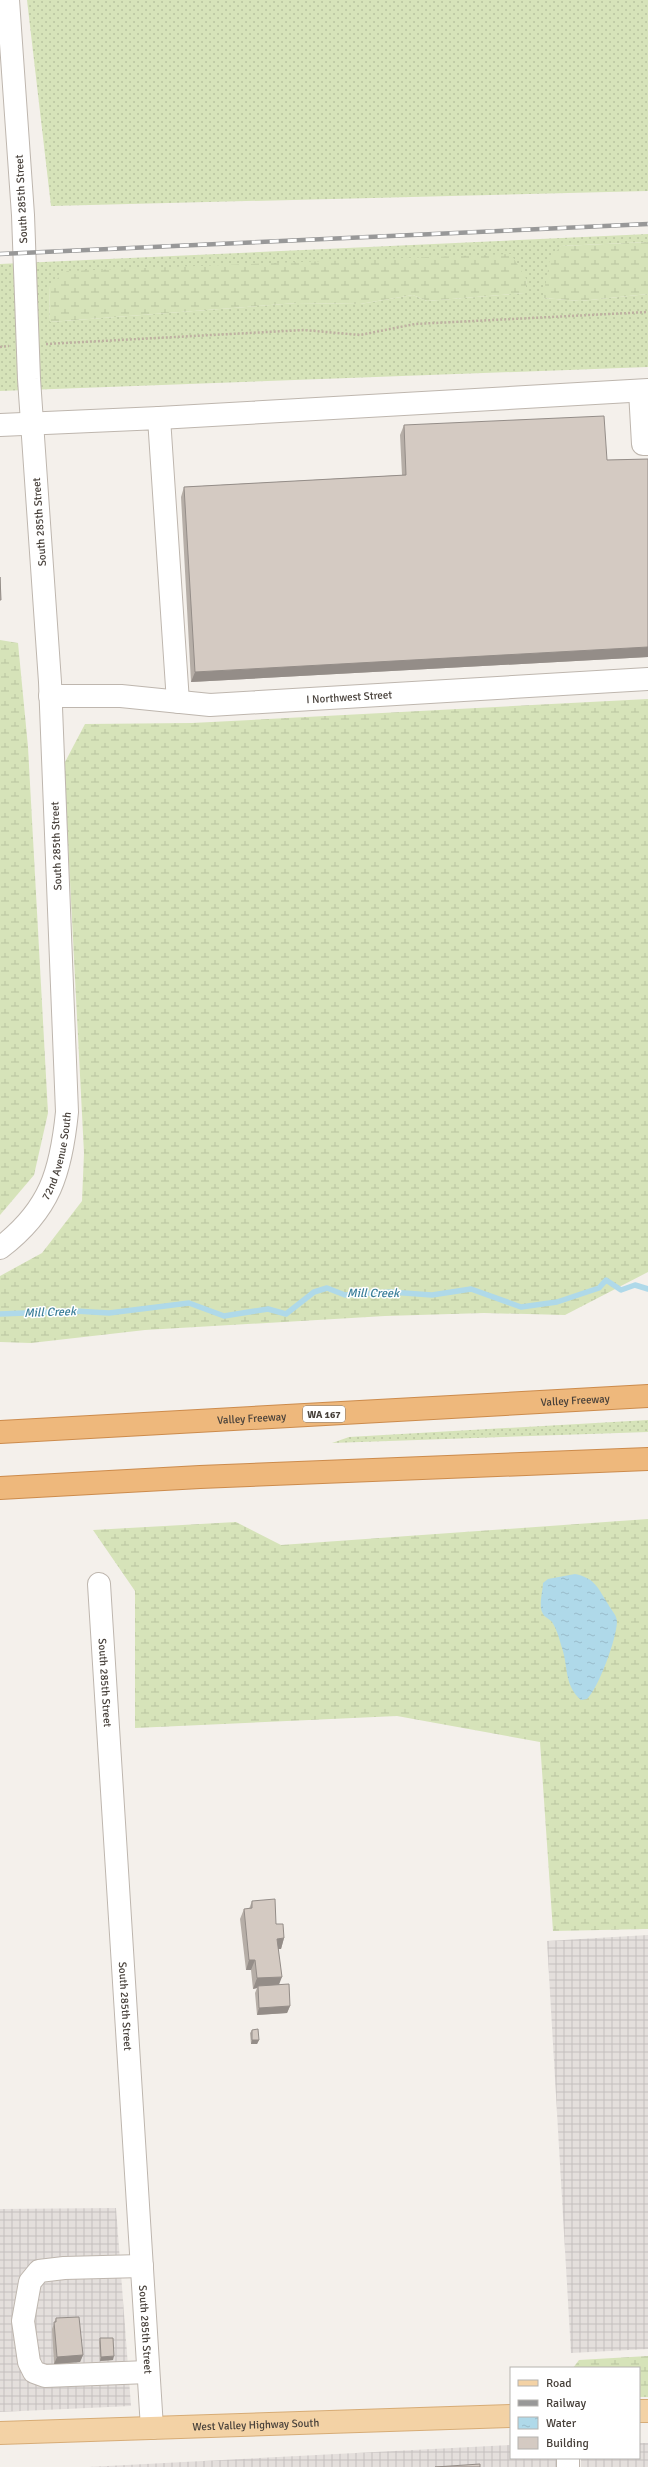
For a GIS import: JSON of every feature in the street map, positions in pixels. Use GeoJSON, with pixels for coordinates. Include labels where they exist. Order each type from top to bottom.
{"type":"FeatureCollection","features":[{"type":"Feature","properties":{"kind":"highway","name":"Valley Freeway"},"geometry":{"type":"LineString","coordinates":[[0,1432],[648,1396]]}},
{"type":"Feature","properties":{"kind":"highway"},"geometry":{"type":"LineString","coordinates":[[0,1488],[208,1477],[648,1459]]}},
{"type":"Feature","properties":{"kind":"main road","name":"West Valley Highway South"},"geometry":{"type":"LineString","coordinates":[[0,2433],[510,2416]]}},
{"type":"Feature","properties":{"kind":"street","name":"South 285th Street"},"geometry":{"type":"LineString","coordinates":[[8,0],[23,215],[29,379],[50,696],[63,1044]]}},
{"type":"Feature","properties":{"kind":"street"},"geometry":{"type":"LineString","coordinates":[[0,425],[159,418],[644,391],[643,444],[648,444]]}},
{"type":"Feature","properties":{"kind":"street"},"geometry":{"type":"LineString","coordinates":[[159,418],[178,702]]}},
{"type":"Feature","properties":{"kind":"street","name":"I Northwest Street"},"geometry":{"type":"LineString","coordinates":[[50,696],[121,696],[210,705],[648,679]]}},
{"type":"Feature","properties":{"kind":"street","name":"72nd Avenue South"},"geometry":{"type":"LineString","coordinates":[[0,1248],[44,1204],[56,1177],[64,1146],[67,1112],[63,1044]]}},
{"type":"Feature","properties":{"kind":"street","name":"South 285th Street"},"geometry":{"type":"LineString","coordinates":[[99,1584],[152,2428]]}},
{"type":"Feature","properties":{"kind":"street"},"geometry":{"type":"LineString","coordinates":[[142,2266],[64,2268],[40,2271],[30,2282],[23,2321],[29,2362],[34,2372],[45,2376],[148,2372]]}},
{"type":"Feature","properties":{"kind":"path"},"geometry":{"type":"LineString","coordinates":[[0,346],[304,330],[360,335],[415,324],[648,312]]}},
{"type":"Feature","properties":{"kind":"shaded area"},"geometry":{"type":"Polygon","coordinates":[[[648,1935],[648,2349],[571,2353],[547,1941],[648,1935]]]}},
{"type":"Feature","properties":{"kind":"shaded area"},"geometry":{"type":"Polygon","coordinates":[[[116,2208],[131,2406],[0,2412],[0,2209],[116,2208]]]}},
{"type":"Feature","properties":{"kind":"shaded area"},"geometry":{"type":"Polygon","coordinates":[[[640,2443],[648,2443],[648,2467],[581,2467],[581,2459],[640,2459],[640,2443]]]}},
{"type":"Feature","properties":{"kind":"shaded area"},"geometry":{"type":"Polygon","coordinates":[[[510,2445],[510,2459],[561,2459],[562,2467],[88,2467],[510,2445]]]}},
{"type":"Feature","properties":{"kind":"green space"},"geometry":{"type":"Polygon","coordinates":[[[27,0],[648,0],[648,191],[51,206],[27,0]]]}},
{"type":"Feature","properties":{"kind":"green space"},"geometry":{"type":"Polygon","coordinates":[[[648,234],[648,242],[561,246],[543,298],[580,301],[648,294],[648,367],[0,391],[0,264],[648,234]],[[527,280],[49,285],[50,322],[297,303],[360,304],[413,295],[427,301],[524,293],[527,280]]]}},
{"type":"Feature","properties":{"kind":"green space"},"geometry":{"type":"Polygon","coordinates":[[[648,242],[648,294],[580,301],[543,298],[550,258],[561,246],[648,242]]]}},
{"type":"Feature","properties":{"kind":"green space"},"geometry":{"type":"Polygon","coordinates":[[[511,254],[527,280],[525,293],[427,301],[413,295],[360,304],[297,303],[50,322],[49,285],[67,271],[511,254]]]}},
{"type":"Feature","properties":{"kind":"green space"},"geometry":{"type":"Polygon","coordinates":[[[0,640],[18,643],[28,747],[48,1113],[34,1175],[0,1215],[0,640]]]}},
{"type":"Feature","properties":{"kind":"green space"},"geometry":{"type":"Polygon","coordinates":[[[648,699],[648,1272],[565,1315],[484,1313],[385,1316],[145,1330],[31,1343],[0,1342],[0,1276],[42,1253],[82,1201],[84,1153],[64,764],[85,724],[192,723],[648,699]]]}},
{"type":"Feature","properties":{"kind":"green space"},"geometry":{"type":"Polygon","coordinates":[[[648,1420],[648,1432],[332,1443],[349,1437],[648,1420]]]}},
{"type":"Feature","properties":{"kind":"green space"},"geometry":{"type":"Polygon","coordinates":[[[648,1519],[648,1929],[553,1931],[540,1742],[397,1716],[135,1728],[135,1591],[93,1530],[236,1522],[281,1545],[648,1519]]]}},
{"type":"Feature","properties":{"kind":"green space"},"geometry":{"type":"Polygon","coordinates":[[[648,2356],[648,2397],[640,2397],[640,2367],[574,2367],[579,2360],[648,2356]]]}},
{"type":"Feature","properties":{"kind":"water"},"geometry":{"type":"Polygon","coordinates":[[[575,1574],[587,1578],[595,1584],[617,1619],[614,1640],[602,1674],[592,1693],[587,1699],[581,1700],[571,1688],[556,1630],[552,1622],[544,1615],[541,1607],[543,1583],[548,1579],[575,1574]]]}},
{"type":"Feature","properties":{"kind":"building"},"geometry":{"type":"Polygon","coordinates":[[[604,416],[607,460],[648,459],[648,647],[195,672],[184,487],[406,475],[404,425],[604,416]]]}},
{"type":"Feature","properties":{"kind":"building"},"geometry":{"type":"Polygon","coordinates":[[[0,577],[1,600],[0,600],[0,577]]]}},
{"type":"Feature","properties":{"kind":"building"},"geometry":{"type":"Polygon","coordinates":[[[275,1899],[276,1924],[283,1924],[284,1938],[277,1939],[282,1977],[257,1978],[255,1960],[249,1960],[244,1909],[252,1908],[252,1901],[275,1899]]]}},
{"type":"Feature","properties":{"kind":"building"},"geometry":{"type":"Polygon","coordinates":[[[289,1984],[290,2006],[259,2008],[258,1986],[289,1984]]]}},
{"type":"Feature","properties":{"kind":"building"},"geometry":{"type":"Polygon","coordinates":[[[258,2029],[259,2040],[252,2040],[252,2030],[258,2029]]]}},
{"type":"Feature","properties":{"kind":"building"},"geometry":{"type":"Polygon","coordinates":[[[79,2317],[83,2355],[57,2357],[54,2322],[56,2322],[56,2318],[79,2317]]]}},
{"type":"Feature","properties":{"kind":"building"},"geometry":{"type":"Polygon","coordinates":[[[100,2338],[113,2338],[114,2356],[101,2357],[100,2338]]]}},
{"type":"Feature","properties":{"kind":"building"},"geometry":{"type":"Polygon","coordinates":[[[480,2464],[480,2467],[435,2467],[480,2464]]]}},
{"type":"Feature","properties":{"kind":"waterway","name":"Mill Creek"},"geometry":{"type":"LineString","coordinates":[[0,1314],[75,1311],[109,1313],[189,1303],[224,1316],[268,1309],[286,1314],[314,1292],[327,1288],[345,1295],[390,1292],[432,1295],[471,1289],[521,1307],[557,1302],[599,1288],[606,1280],[621,1290],[635,1285],[648,1289]]}},
{"type":"Feature","properties":{"kind":"railway"},"geometry":{"type":"LineString","coordinates":[[0,254],[648,224]]}}]}
